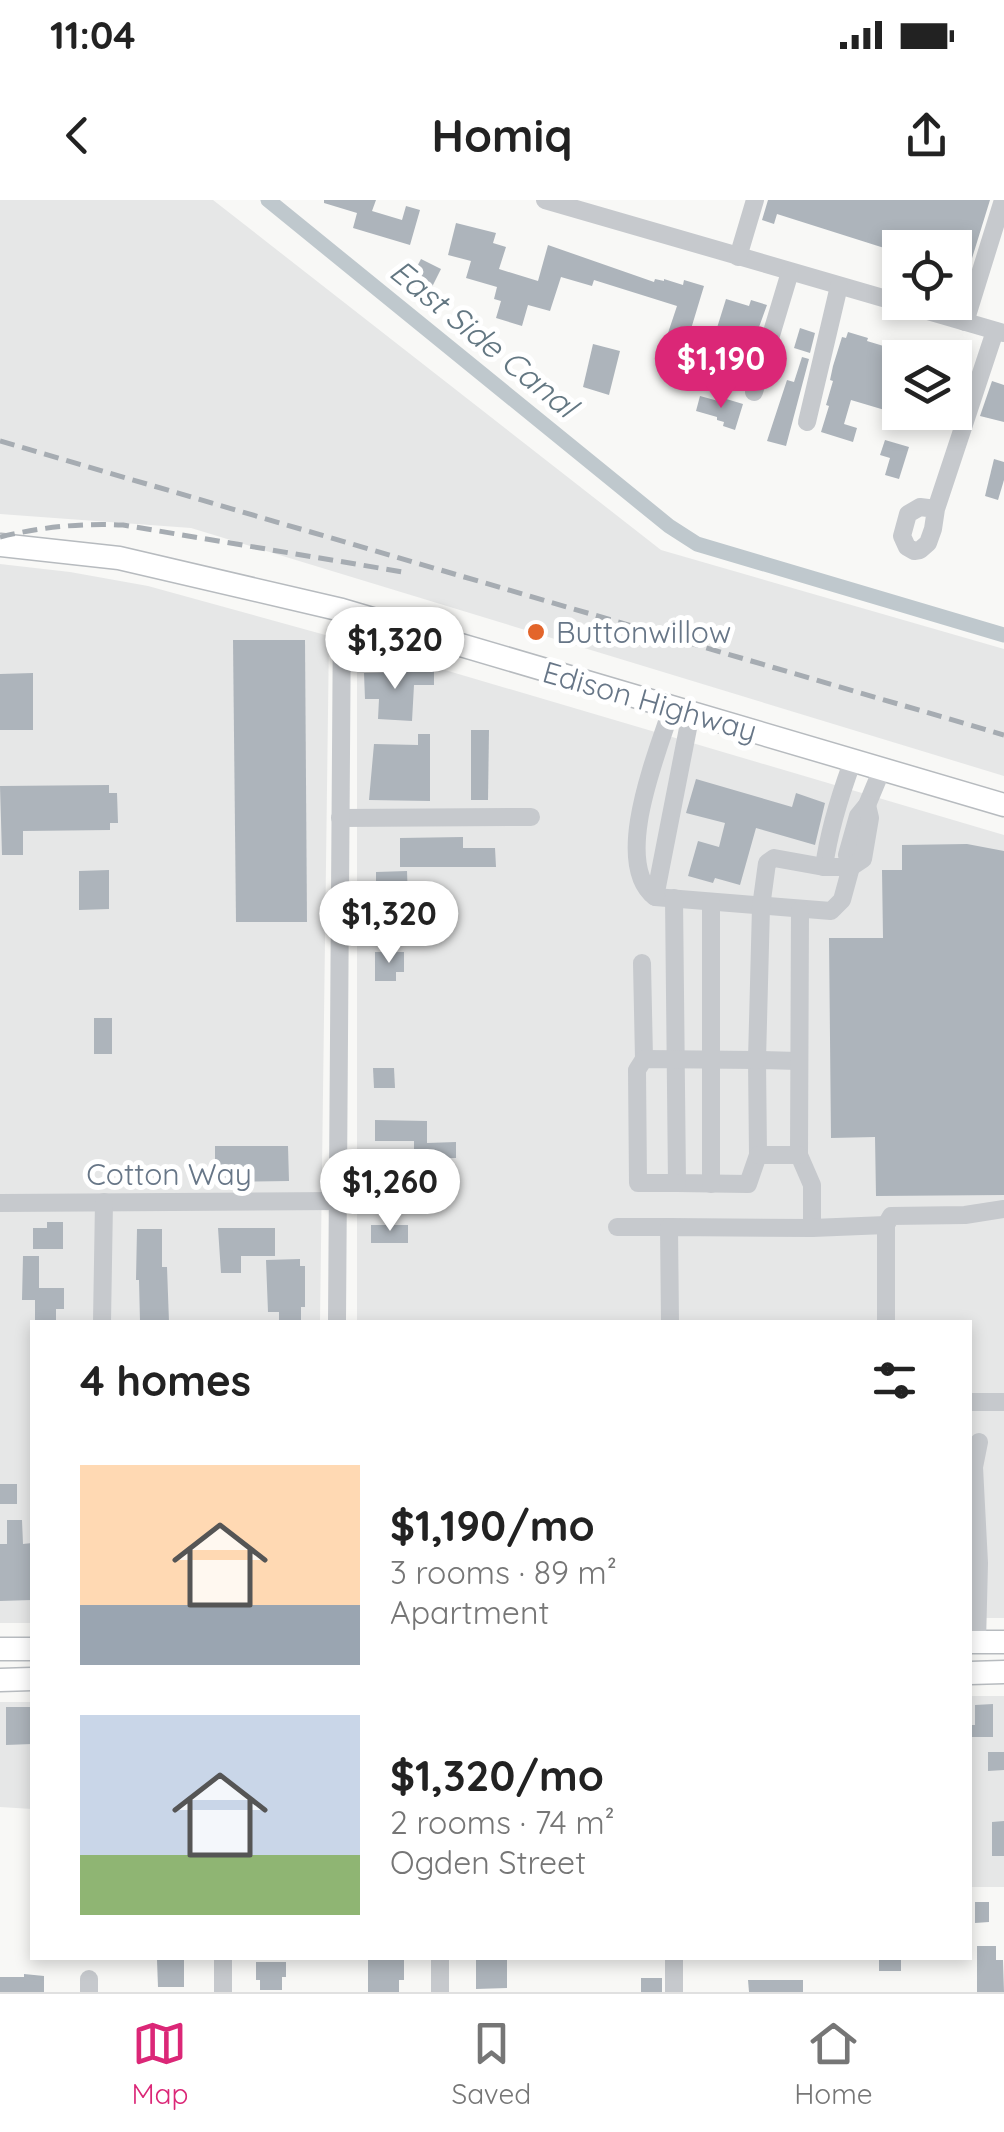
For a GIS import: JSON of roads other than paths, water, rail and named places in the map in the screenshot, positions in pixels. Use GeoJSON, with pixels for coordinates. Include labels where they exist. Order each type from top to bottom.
{"type":"FeatureCollection","features":[{"type":"Feature","properties":{"kind":"main road","name":"Edison Highway"},"geometry":{"type":"LineString","coordinates":[[0,545],[119,558],[342,610],[1004,805]]}},
{"type":"Feature","properties":{"kind":"main road"},"geometry":{"type":"LineString","coordinates":[[973,1642],[1004,1642]]}},
{"type":"Feature","properties":{"kind":"main road"},"geometry":{"type":"LineString","coordinates":[[0,1650],[30,1649]]}},
{"type":"Feature","properties":{"kind":"main road"},"geometry":{"type":"LineString","coordinates":[[972,1672],[1004,1672]]}},
{"type":"Feature","properties":{"kind":"main road"},"geometry":{"type":"LineString","coordinates":[[0,1680],[30,1679]]}},
{"type":"Feature","properties":{"kind":"street"},"geometry":{"type":"LineString","coordinates":[[545,200],[999,332],[936,510]]}},
{"type":"Feature","properties":{"kind":"street"},"geometry":{"type":"LineString","coordinates":[[738,256],[755,200]]}},
{"type":"Feature","properties":{"kind":"street"},"geometry":{"type":"LineString","coordinates":[[966,322],[1003,200]]}},
{"type":"Feature","properties":{"kind":"street"},"geometry":{"type":"LineString","coordinates":[[754,392],[790,272]]}},
{"type":"Feature","properties":{"kind":"street"},"geometry":{"type":"LineString","coordinates":[[806,422],[839,286]]}},
{"type":"Feature","properties":{"kind":"street"},"geometry":{"type":"LineString","coordinates":[[337,1320],[342,610]]}},
{"type":"Feature","properties":{"kind":"street"},"geometry":{"type":"LineString","coordinates":[[681,710],[648,778],[637,850],[642,882],[665,898],[831,911],[842,900],[851,867]]}},
{"type":"Feature","properties":{"kind":"street"},"geometry":{"type":"LineString","coordinates":[[677,1183],[677,1059],[665,898],[681,710]]}},
{"type":"Feature","properties":{"kind":"street"},"geometry":{"type":"LineString","coordinates":[[824,867],[839,798],[853,760]]}},
{"type":"Feature","properties":{"kind":"street"},"geometry":{"type":"LineString","coordinates":[[642,963],[644,1058],[637,1070],[638,1183],[748,1184],[758,1155],[757,1060],[767,862],[774,858],[824,867],[851,867],[864,858],[870,818],[866,806],[882,769]]}},
{"type":"Feature","properties":{"kind":"street"},"geometry":{"type":"LineString","coordinates":[[340,818],[532,818]]}},
{"type":"Feature","properties":{"kind":"street"},"geometry":{"type":"LineString","coordinates":[[711,1184],[712,902]]}},
{"type":"Feature","properties":{"kind":"street"},"geometry":{"type":"LineString","coordinates":[[800,910],[799,1154],[812,1186],[812,1228]]}},
{"type":"Feature","properties":{"kind":"street"},"geometry":{"type":"LineString","coordinates":[[644,1058],[798,1061]]}},
{"type":"Feature","properties":{"kind":"street"},"geometry":{"type":"LineString","coordinates":[[758,1155],[799,1154]]}},
{"type":"Feature","properties":{"kind":"street","name":"Cotton Way"},"geometry":{"type":"LineString","coordinates":[[0,1203],[338,1201]]}},
{"type":"Feature","properties":{"kind":"street"},"geometry":{"type":"LineString","coordinates":[[102,1320],[104,1202]]}},
{"type":"Feature","properties":{"kind":"street"},"geometry":{"type":"LineString","coordinates":[[886,1320],[886,1225],[891,1216],[1004,1210]]}},
{"type":"Feature","properties":{"kind":"street"},"geometry":{"type":"LineString","coordinates":[[616,1227],[886,1225]]}},
{"type":"Feature","properties":{"kind":"street"},"geometry":{"type":"LineString","coordinates":[[669,1227],[670,1320]]}},
{"type":"Feature","properties":{"kind":"street"},"geometry":{"type":"LineString","coordinates":[[972,1402],[1004,1402]]}},
{"type":"Feature","properties":{"kind":"street"},"geometry":{"type":"LineString","coordinates":[[973,1642],[979,1563],[974,1467],[979,1442]]}},
{"type":"Feature","properties":{"kind":"street"},"geometry":{"type":"LineString","coordinates":[[223,1960],[223,1992]]}},
{"type":"Feature","properties":{"kind":"street"},"geometry":{"type":"LineString","coordinates":[[440,1960],[440,1992]]}},
{"type":"Feature","properties":{"kind":"street"},"geometry":{"type":"LineString","coordinates":[[674,1960],[674,1992]]}},
{"type":"Feature","properties":{"kind":"waterway","name":"East Side Canal"},"geometry":{"type":"LineString","coordinates":[[268,200],[669,526],[697,544],[1004,635]]}},
{"type":"Feature","properties":{"kind":"railway"},"geometry":{"type":"LineString","coordinates":[[0,441],[1004,735]]}},
{"type":"Feature","properties":{"kind":"railway"},"geometry":{"type":"LineString","coordinates":[[0,537],[61,526],[123,525],[409,573]]}},
{"type":"Feature","properties":{"kind":"place","name":"Buttonwillow"},"geometry":{"type":"Point","coordinates":[536,632]}}]}
